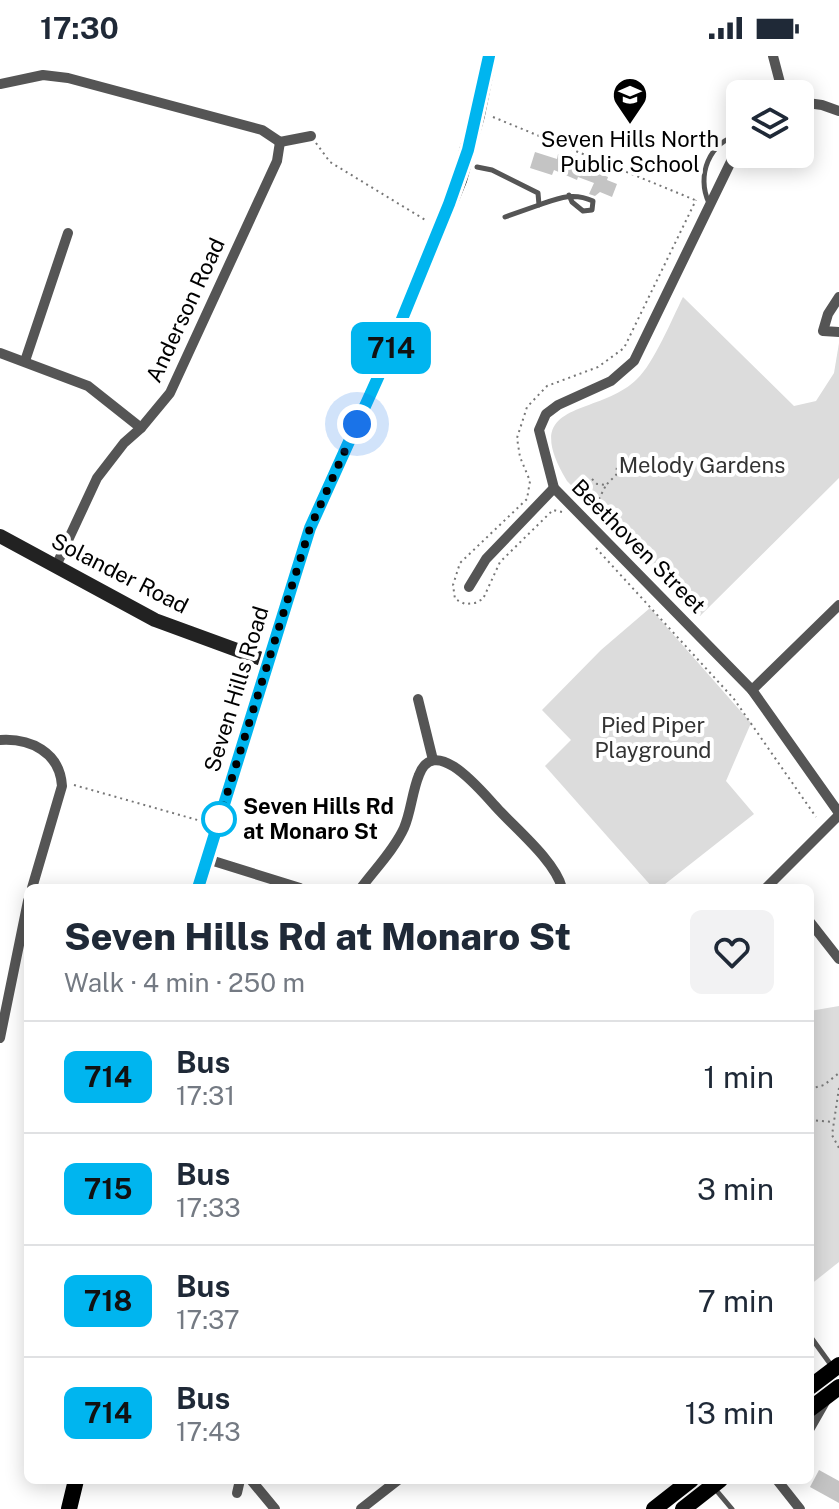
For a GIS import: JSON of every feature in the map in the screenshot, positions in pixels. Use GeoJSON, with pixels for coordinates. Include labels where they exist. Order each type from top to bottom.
{"type":"FeatureCollection","features":[{"type":"Feature","properties":{"kind":"main road","name":"Seven Hills Road"},"geometry":{"type":"LineString","coordinates":[[199,884],[310,528],[380,373],[459,180],[489,56]]}},
{"type":"Feature","properties":{"kind":"main road"},"geometry":{"type":"LineString","coordinates":[[814,1384],[836,1367]]}},
{"type":"Feature","properties":{"kind":"main road"},"geometry":{"type":"LineString","coordinates":[[814,1406],[839,1387]]}},
{"type":"Feature","properties":{"kind":"main road"},"geometry":{"type":"LineString","coordinates":[[69,1509],[75,1484]]}},
{"type":"Feature","properties":{"kind":"main road"},"geometry":{"type":"LineString","coordinates":[[654,1509],[686,1484]]}},
{"type":"Feature","properties":{"kind":"main road"},"geometry":{"type":"LineString","coordinates":[[683,1509],[715,1484]]}},
{"type":"Feature","properties":{"kind":"street"},"geometry":{"type":"LineString","coordinates":[[773,56],[779,80]]}},
{"type":"Feature","properties":{"kind":"street"},"geometry":{"type":"LineString","coordinates":[[0,84],[43,75],[68,78],[262,130],[280,142],[311,136]]}},
{"type":"Feature","properties":{"kind":"street"},"geometry":{"type":"LineString","coordinates":[[814,104],[839,111]]}},
{"type":"Feature","properties":{"kind":"street","name":"Anderson Road"},"geometry":{"type":"LineString","coordinates":[[56,566],[97,478],[124,443],[160,407],[178,377],[277,161],[280,142]]}},
{"type":"Feature","properties":{"kind":"street","name":"Beethoven Street"},"geometry":{"type":"LineString","coordinates":[[727,168],[634,361],[611,381],[558,405],[546,414],[539,430],[554,488],[752,690],[839,814]]}},
{"type":"Feature","properties":{"kind":"street"},"geometry":{"type":"LineString","coordinates":[[25,361],[68,233]]}},
{"type":"Feature","properties":{"kind":"street"},"geometry":{"type":"LineString","coordinates":[[839,297],[828,314],[823,331],[839,332]]}},
{"type":"Feature","properties":{"kind":"street"},"geometry":{"type":"LineString","coordinates":[[0,353],[88,386],[141,428]]}},
{"type":"Feature","properties":{"kind":"street"},"geometry":{"type":"LineString","coordinates":[[469,587],[486,559],[554,488]]}},
{"type":"Feature","properties":{"kind":"street","name":"Solander Road"},"geometry":{"type":"LineString","coordinates":[[0,536],[155,620],[267,661]]}},
{"type":"Feature","properties":{"kind":"street"},"geometry":{"type":"LineString","coordinates":[[752,690],[839,605]]}},
{"type":"Feature","properties":{"kind":"street"},"geometry":{"type":"LineString","coordinates":[[418,699],[433,760]]}},
{"type":"Feature","properties":{"kind":"street"},"geometry":{"type":"LineString","coordinates":[[0,740],[13,739],[37,746],[53,759],[61,778],[33,884]]}},
{"type":"Feature","properties":{"kind":"street"},"geometry":{"type":"LineString","coordinates":[[364,884],[403,829],[418,777],[423,767],[433,760],[443,760],[455,766],[479,789],[553,868],[560,884]]}},
{"type":"Feature","properties":{"kind":"street"},"geometry":{"type":"LineString","coordinates":[[780,883],[839,814]]}},
{"type":"Feature","properties":{"kind":"street"},"geometry":{"type":"LineString","coordinates":[[207,859],[287,884]]}},
{"type":"Feature","properties":{"kind":"street"},"geometry":{"type":"LineString","coordinates":[[1,1032],[24,920]]}},
{"type":"Feature","properties":{"kind":"street"},"geometry":{"type":"LineString","coordinates":[[814,927],[839,959]]}},
{"type":"Feature","properties":{"kind":"street"},"geometry":{"type":"LineString","coordinates":[[814,1421],[825,1398]]}},
{"type":"Feature","properties":{"kind":"street"},"geometry":{"type":"LineString","coordinates":[[237,1493],[239,1484]]}},
{"type":"Feature","properties":{"kind":"street"},"geometry":{"type":"LineString","coordinates":[[254,1484],[275,1509]]}},
{"type":"Feature","properties":{"kind":"street"},"geometry":{"type":"LineString","coordinates":[[361,1509],[393,1484]]}},
{"type":"Feature","properties":{"kind":"street"},"geometry":{"type":"LineString","coordinates":[[779,1484],[800,1509]]}},
{"type":"Feature","properties":{"kind":"street"},"geometry":{"type":"LineString","coordinates":[[785,1493],[786,1484]]}},
{"type":"Feature","properties":{"kind":"lane"},"geometry":{"type":"LineString","coordinates":[[709,204],[703,185],[709,157],[726,140]]}},
{"type":"Feature","properties":{"kind":"lane"},"geometry":{"type":"LineString","coordinates":[[477,167],[492,170],[538,193],[539,205]]}},
{"type":"Feature","properties":{"kind":"lane"},"geometry":{"type":"LineString","coordinates":[[505,217],[569,195],[575,194],[593,201],[592,210],[583,211],[569,195]]}},
{"type":"Feature","properties":{"kind":"lane"},"geometry":{"type":"LineString","coordinates":[[814,1341],[836,1367]]}},
{"type":"Feature","properties":{"kind":"lane"},"geometry":{"type":"LineString","coordinates":[[717,1484],[732,1509]]}},
{"type":"Feature","properties":{"kind":"path"},"geometry":{"type":"LineString","coordinates":[[493,117],[696,200],[686,222]]}},
{"type":"Feature","properties":{"kind":"path"},"geometry":{"type":"LineString","coordinates":[[311,136],[330,162],[427,221]]}},
{"type":"Feature","properties":{"kind":"path"},"geometry":{"type":"LineString","coordinates":[[586,520],[606,485],[616,475],[617,466]]}},
{"type":"Feature","properties":{"kind":"path"},"geometry":{"type":"LineString","coordinates":[[592,479],[597,484],[606,485]]}},
{"type":"Feature","properties":{"kind":"path"},"geometry":{"type":"LineString","coordinates":[[61,778],[201,821]]}},
{"type":"Feature","properties":{"kind":"path"},"geometry":{"type":"LineString","coordinates":[[814,1088],[824,1085],[839,1073]]}},
{"type":"Feature","properties":{"kind":"path"},"geometry":{"type":"LineString","coordinates":[[839,1088],[832,1135],[839,1148]]}},
{"type":"Feature","properties":{"kind":"path"},"geometry":{"type":"LineString","coordinates":[[814,1120],[834,1122]]}},
{"type":"Feature","properties":{"kind":"green space","name":"Melody Gardens"},"geometry":{"type":"Polygon","coordinates":[[[683,297],[794,406],[816,401],[834,373],[839,343],[839,478],[700,616],[567,481],[554,454],[551,436],[557,423],[569,414],[621,391],[637,379],[656,352],[683,297]]]}},
{"type":"Feature","properties":{"kind":"green space","name":"Pied Piper Playground"},"geometry":{"type":"Polygon","coordinates":[[[650,608],[751,723],[726,781],[754,814],[665,884],[649,884],[545,766],[571,740],[542,710],[601,650],[650,608]]]}},
{"type":"Feature","properties":{"kind":"green space"},"geometry":{"type":"Polygon","coordinates":[[[839,1006],[839,1262],[814,1282],[814,1010],[839,1006]]]}},
{"type":"Feature","properties":{"kind":"building"},"geometry":{"type":"Polygon","coordinates":[[[535,152],[557,159],[558,154],[571,158],[572,154],[586,160],[583,167],[617,184],[612,197],[600,192],[595,196],[589,194],[594,183],[578,177],[577,180],[554,170],[552,175],[530,168],[535,152]]]}},
{"type":"Feature","properties":{"kind":"building"},"geometry":{"type":"Polygon","coordinates":[[[819,1470],[839,1481],[839,1503],[810,1487],[819,1470]]]}},
{"type":"Feature","properties":{"kind":"bus line","name":"714"},"geometry":{"type":"LineString","coordinates":[[199,884],[310,528],[380,373],[459,180],[489,56]]}},
{"type":"Feature","properties":{"kind":"place","name":"Seven Hills North Public School"},"geometry":{"type":"Point","coordinates":[630,126]}},
{"type":"Feature","properties":{"kind":"place","name":"Seven Hills Rd at Monaro St"},"geometry":{"type":"Point","coordinates":[219,819]}},
{"type":"Feature","properties":{"kind":"route"},"geometry":{"type":"LineString","coordinates":[[219,819],[217,826],[310,528],[357,424]]}}]}
